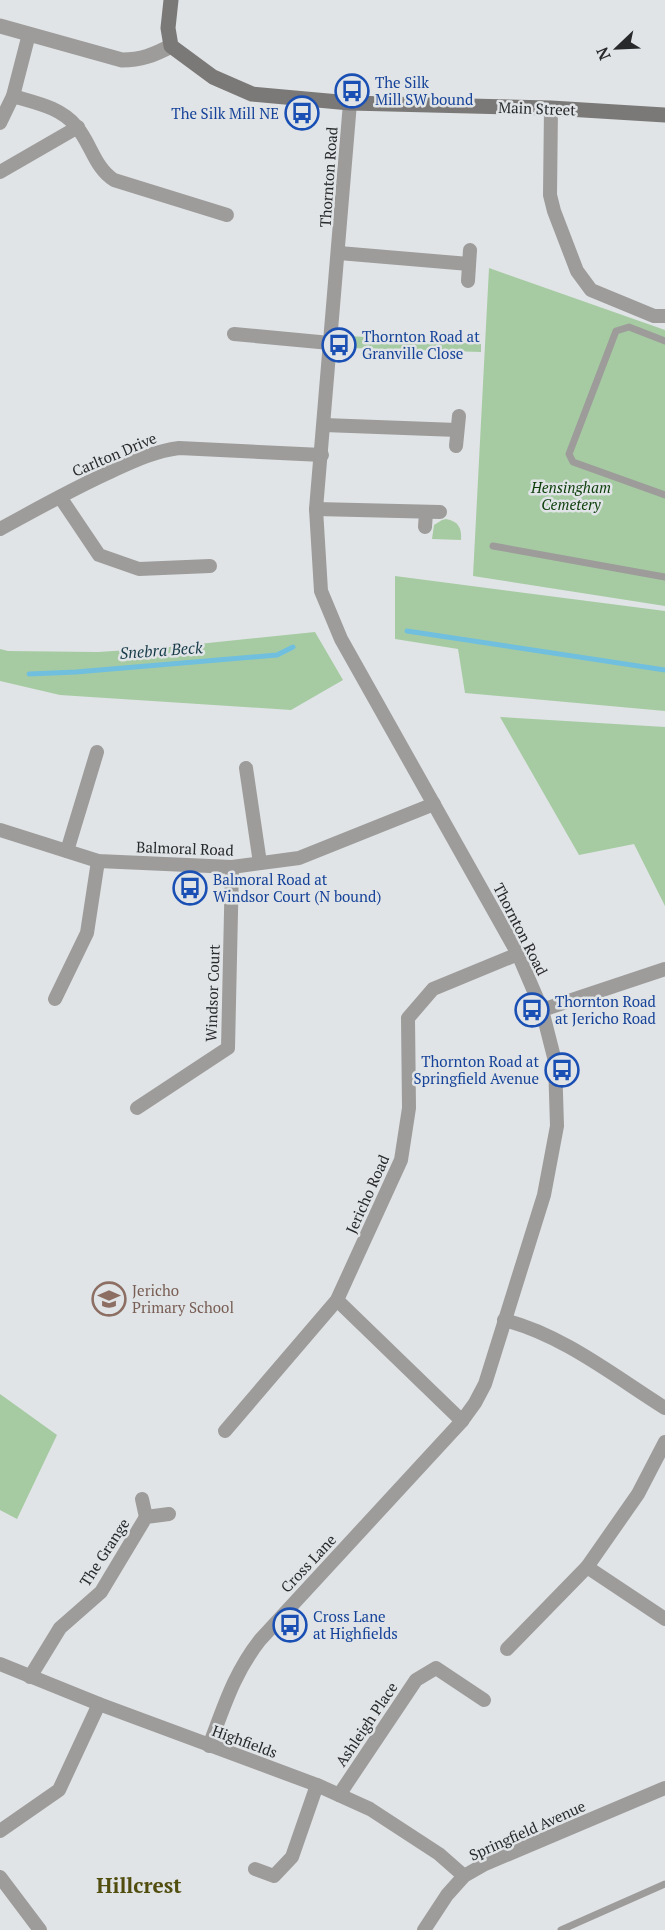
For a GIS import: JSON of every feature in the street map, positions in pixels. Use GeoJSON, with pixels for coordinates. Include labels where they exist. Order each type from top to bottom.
{"type":"FeatureCollection","features":[{"type":"Feature","properties":{"kind":"main road"},"geometry":{"type":"LineString","coordinates":[[171,0],[168,28],[171,46]]}},
{"type":"Feature","properties":{"kind":"main road","name":"Main Street"},"geometry":{"type":"LineString","coordinates":[[171,46],[213,77],[246,93],[350,102],[551,108],[665,115]]}},
{"type":"Feature","properties":{"kind":"street"},"geometry":{"type":"LineString","coordinates":[[0,26],[122,60],[138,60],[153,56],[171,46]]}},
{"type":"Feature","properties":{"kind":"street"},"geometry":{"type":"LineString","coordinates":[[0,123],[13,96],[29,34]]}},
{"type":"Feature","properties":{"kind":"street"},"geometry":{"type":"LineString","coordinates":[[13,96],[49,106],[63,114],[78,127],[104,173],[114,180],[227,215]]}},
{"type":"Feature","properties":{"kind":"street","name":"Thornton Road"},"geometry":{"type":"LineString","coordinates":[[350,102],[316,509],[321,591],[341,639],[519,954],[542,1010],[555,1062],[557,1126],[544,1195],[484,1384],[475,1403],[462,1421]]}},
{"type":"Feature","properties":{"kind":"street"},"geometry":{"type":"LineString","coordinates":[[551,108],[550,195],[577,271],[591,290],[654,316],[665,316]]}},
{"type":"Feature","properties":{"kind":"street"},"geometry":{"type":"LineString","coordinates":[[0,172],[78,127]]}},
{"type":"Feature","properties":{"kind":"street"},"geometry":{"type":"LineString","coordinates":[[339,253],[469,257],[468,281]]}},
{"type":"Feature","properties":{"kind":"street"},"geometry":{"type":"LineString","coordinates":[[234,334],[330,343]]}},
{"type":"Feature","properties":{"kind":"street"},"geometry":{"type":"LineString","coordinates":[[324,425],[458,423],[456,446]]}},
{"type":"Feature","properties":{"kind":"street","name":"Carlton Drive"},"geometry":{"type":"LineString","coordinates":[[0,529],[118,468],[165,449],[178,447],[322,455]]}},
{"type":"Feature","properties":{"kind":"street"},"geometry":{"type":"LineString","coordinates":[[60,497],[99,555],[139,569],[210,566]]}},
{"type":"Feature","properties":{"kind":"street"},"geometry":{"type":"LineString","coordinates":[[316,509],[433,512],[425,527]]}},
{"type":"Feature","properties":{"kind":"street"},"geometry":{"type":"LineString","coordinates":[[67,851],[96,752]]}},
{"type":"Feature","properties":{"kind":"street"},"geometry":{"type":"LineString","coordinates":[[246,768],[260,863]]}},
{"type":"Feature","properties":{"kind":"street","name":"Balmoral Road"},"geometry":{"type":"LineString","coordinates":[[0,830],[98,861],[232,867],[299,858],[434,804]]}},
{"type":"Feature","properties":{"kind":"street"},"geometry":{"type":"LineString","coordinates":[[55,999],[87,933],[98,861]]}},
{"type":"Feature","properties":{"kind":"street","name":"Windsor Court"},"geometry":{"type":"LineString","coordinates":[[137,1108],[228,1048],[232,867]]}},
{"type":"Feature","properties":{"kind":"street","name":"Jericho Road"},"geometry":{"type":"LineString","coordinates":[[225,1431],[337,1300],[401,1160],[409,1108],[408,1018],[433,989],[519,954]]}},
{"type":"Feature","properties":{"kind":"street"},"geometry":{"type":"LineString","coordinates":[[542,1010],[665,969]]}},
{"type":"Feature","properties":{"kind":"street"},"geometry":{"type":"LineString","coordinates":[[337,1300],[462,1421]]}},
{"type":"Feature","properties":{"kind":"street"},"geometry":{"type":"LineString","coordinates":[[504,1320],[529,1326],[554,1338],[665,1408]]}},
{"type":"Feature","properties":{"kind":"street","name":"Cross Lane"},"geometry":{"type":"LineString","coordinates":[[210,1746],[233,1682],[244,1660],[462,1421]]}},
{"type":"Feature","properties":{"kind":"street"},"geometry":{"type":"LineString","coordinates":[[507,1649],[587,1567],[638,1494],[663,1451]]}},
{"type":"Feature","properties":{"kind":"street"},"geometry":{"type":"LineString","coordinates":[[142,1499],[146,1517]]}},
{"type":"Feature","properties":{"kind":"street","name":"The Grange"},"geometry":{"type":"LineString","coordinates":[[30,1677],[60,1628],[101,1592],[146,1517],[169,1514]]}},
{"type":"Feature","properties":{"kind":"street"},"geometry":{"type":"LineString","coordinates":[[587,1567],[665,1618]]}},
{"type":"Feature","properties":{"kind":"street","name":"Highfields"},"geometry":{"type":"LineString","coordinates":[[0,1664],[99,1704],[317,1785],[370,1809],[439,1854],[464,1876]]}},
{"type":"Feature","properties":{"kind":"street","name":"Ashleigh Place"},"geometry":{"type":"LineString","coordinates":[[339,1795],[416,1680],[436,1668],[484,1700]]}},
{"type":"Feature","properties":{"kind":"street"},"geometry":{"type":"LineString","coordinates":[[0,1831],[59,1790],[99,1704]]}},
{"type":"Feature","properties":{"kind":"street"},"geometry":{"type":"LineString","coordinates":[[255,1869],[274,1876],[292,1857],[317,1785]]}},
{"type":"Feature","properties":{"kind":"street","name":"Springfield Avenue"},"geometry":{"type":"LineString","coordinates":[[424,1930],[447,1895],[464,1876],[485,1864],[665,1788]]}},
{"type":"Feature","properties":{"kind":"street"},"geometry":{"type":"LineString","coordinates":[[0,1877],[40,1930]]}},
{"type":"Feature","properties":{"kind":"lane"},"geometry":{"type":"LineString","coordinates":[[665,341],[629,327],[616,331],[569,454],[573,462],[665,495]]}},
{"type":"Feature","properties":{"kind":"lane"},"geometry":{"type":"LineString","coordinates":[[493,546],[665,576]]}},
{"type":"Feature","properties":{"kind":"lane"},"geometry":{"type":"LineString","coordinates":[[561,1930],[665,1884]]}},
{"type":"Feature","properties":{"kind":"green space","name":"Hensingham Cemetery"},"geometry":{"type":"Polygon","coordinates":[[[489,268],[665,330],[665,606],[473,576],[489,268]]]}},
{"type":"Feature","properties":{"kind":"green space"},"geometry":{"type":"Polygon","coordinates":[[[349,336],[481,344],[481,352],[349,348],[349,336]]]}},
{"type":"Feature","properties":{"kind":"green space"},"geometry":{"type":"Polygon","coordinates":[[[446,519],[454,521],[458,526],[461,540],[432,539],[434,525],[446,519]]]}},
{"type":"Feature","properties":{"kind":"green space"},"geometry":{"type":"Polygon","coordinates":[[[395,576],[665,611],[665,711],[465,693],[458,649],[395,639],[395,576]]]}},
{"type":"Feature","properties":{"kind":"green space"},"geometry":{"type":"Polygon","coordinates":[[[315,632],[343,680],[291,710],[60,695],[0,681],[0,649],[98,652],[315,632]]]}},
{"type":"Feature","properties":{"kind":"green space"},"geometry":{"type":"Polygon","coordinates":[[[500,717],[665,727],[665,906],[634,844],[579,855],[500,717]]]}},
{"type":"Feature","properties":{"kind":"green space"},"geometry":{"type":"Polygon","coordinates":[[[0,1394],[57,1435],[17,1519],[0,1510],[0,1394]]]}},
{"type":"Feature","properties":{"kind":"waterway","name":"Snebra Beck"},"geometry":{"type":"LineString","coordinates":[[407,631],[665,670]]}},
{"type":"Feature","properties":{"kind":"waterway","name":"Snebra Beck"},"geometry":{"type":"LineString","coordinates":[[29,674],[277,655],[293,647]]}},
{"type":"Feature","properties":{"kind":"place","name":"The Silk Mill SW bound"},"geometry":{"type":"Point","coordinates":[352,91]}},
{"type":"Feature","properties":{"kind":"place","name":"The Silk Mill NE"},"geometry":{"type":"Point","coordinates":[302,113]}},
{"type":"Feature","properties":{"kind":"place","name":"Thornton Road at Granville Close"},"geometry":{"type":"Point","coordinates":[339,345]}},
{"type":"Feature","properties":{"kind":"place","name":"Balmoral Road at Windsor Court (N bound)"},"geometry":{"type":"Point","coordinates":[190,888]}},
{"type":"Feature","properties":{"kind":"place","name":"Thornton Road at Jericho Road"},"geometry":{"type":"Point","coordinates":[532,1010]}},
{"type":"Feature","properties":{"kind":"place","name":"Thornton Road at Springfield Avenue"},"geometry":{"type":"Point","coordinates":[562,1070]}},
{"type":"Feature","properties":{"kind":"place","name":"Jericho Primary School"},"geometry":{"type":"Point","coordinates":[109,1299]}},
{"type":"Feature","properties":{"kind":"place","name":"Cross Lane at Highfields"},"geometry":{"type":"Point","coordinates":[290,1625]}},
{"type":"Feature","properties":{"kind":"district","name":"Hillcrest"},"geometry":{"type":"Point","coordinates":[139,1885]}}]}
